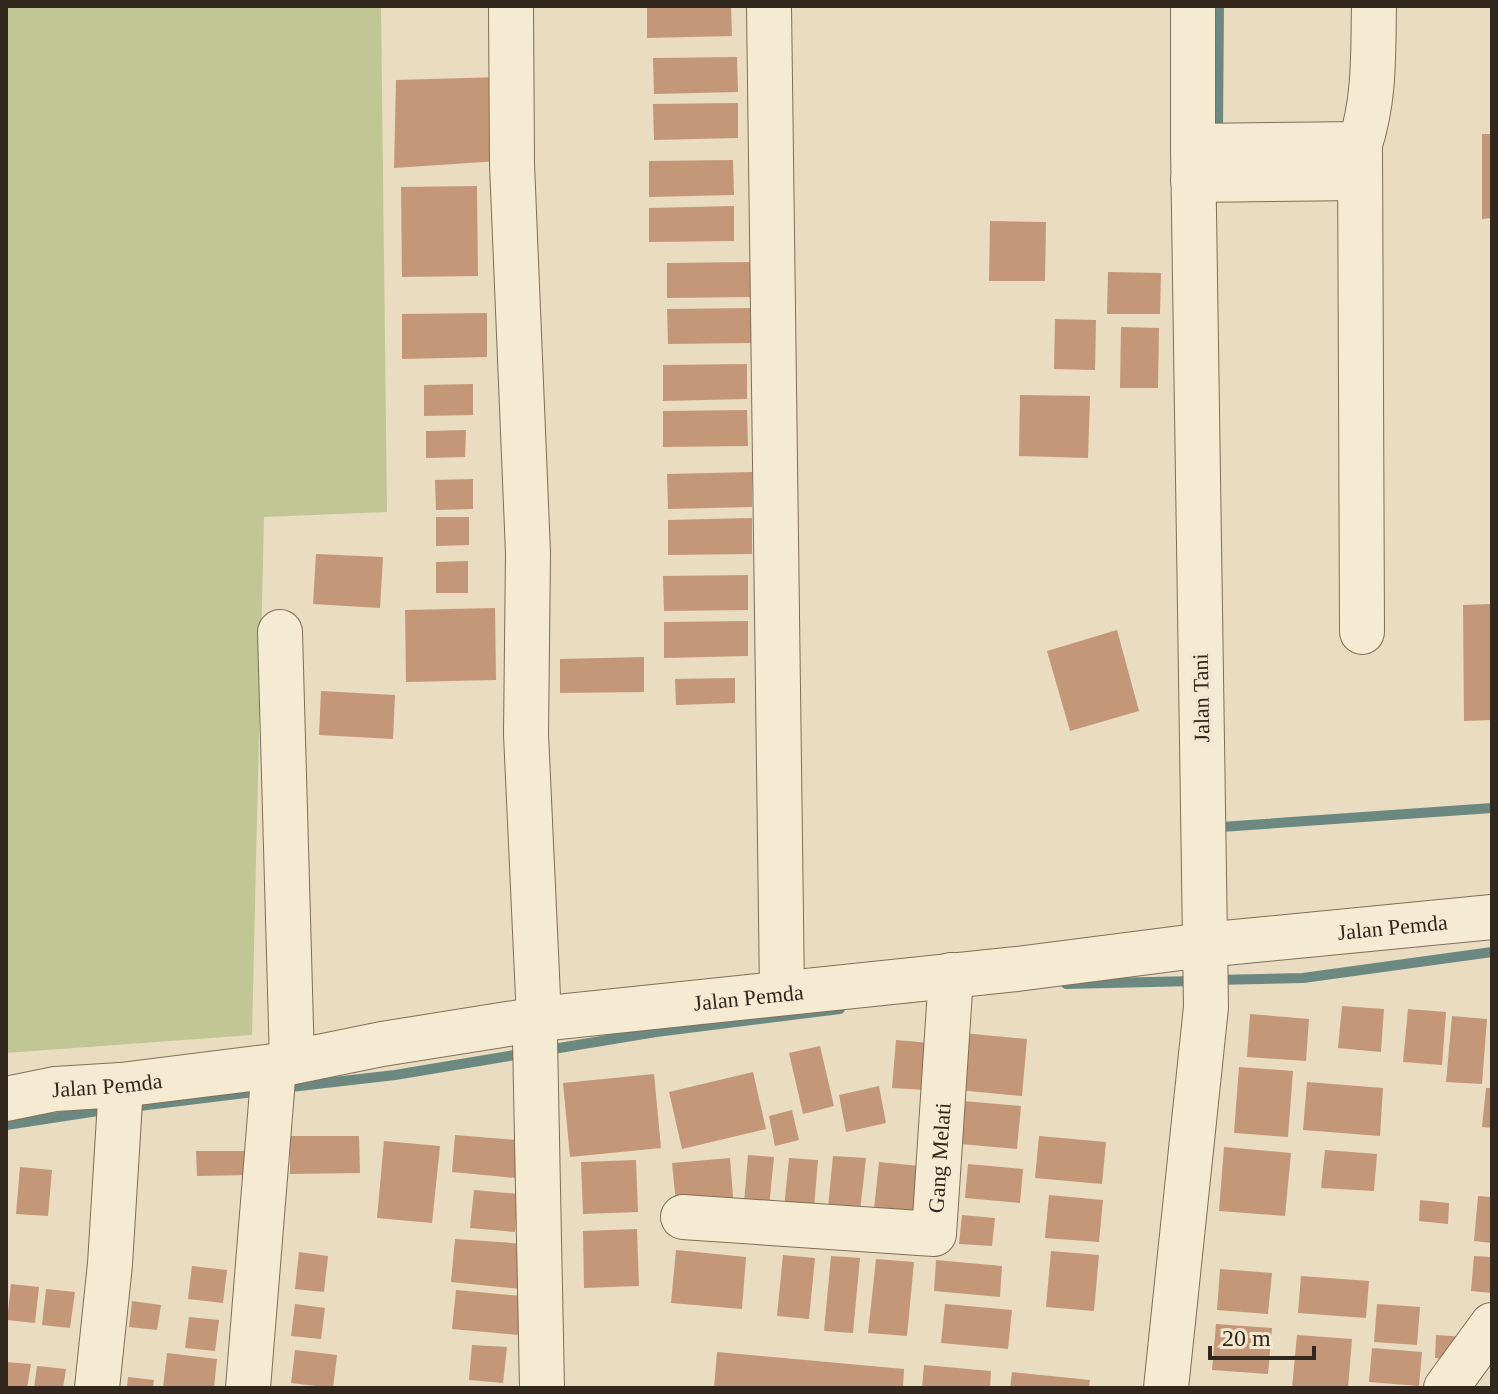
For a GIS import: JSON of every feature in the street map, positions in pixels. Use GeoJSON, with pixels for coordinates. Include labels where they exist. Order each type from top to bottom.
{"type":"FeatureCollection","features":[{"type":"Feature","properties":{"kind":"street"},"geometry":{"type":"LineString","coordinates":[[511,6],[512,164],[528,553],[526,734],[542,1388]]}},
{"type":"Feature","properties":{"kind":"street"},"geometry":{"type":"LineString","coordinates":[[769,6],[782,993]]}},
{"type":"Feature","properties":{"kind":"street","name":"Jalan Tani"},"geometry":{"type":"LineString","coordinates":[[1166,1388],[1205,973],[1193,6]]}},
{"type":"Feature","properties":{"kind":"street"},"geometry":{"type":"LineString","coordinates":[[1362,632],[1360,161],[1372,95],[1374,6]]}},
{"type":"Feature","properties":{"kind":"street"},"geometry":{"type":"LineString","coordinates":[[1193,163],[1360,161]]}},
{"type":"Feature","properties":{"kind":"street"},"geometry":{"type":"LineString","coordinates":[[248,1388],[278,1077],[280,632]]}},
{"type":"Feature","properties":{"kind":"street","name":"Jalan Pemda"},"geometry":{"type":"LineString","coordinates":[[6,1099],[55,1089],[120,1102],[278,1077],[382,1044],[535,1035],[782,993],[951,975],[1205,973],[1492,917]]}},
{"type":"Feature","properties":{"kind":"street","name":"Gang Melati"},"geometry":{"type":"LineString","coordinates":[[683,1217],[934,1234],[951,975]]}},
{"type":"Feature","properties":{"kind":"street"},"geometry":{"type":"LineString","coordinates":[[97,1388],[120,1102]]}},
{"type":"Feature","properties":{"kind":"street"},"geometry":{"type":"LineString","coordinates":[[1446,1388],[1492,1325]]}},
{"type":"Feature","properties":{"kind":"green space"},"geometry":{"type":"Polygon","coordinates":[[[6,6],[381,6],[387,512],[264,517],[252,1035],[6,1053],[6,6]]]}},
{"type":"Feature","properties":{"kind":"building"},"geometry":{"type":"Polygon","coordinates":[[[647,6],[731,6],[732,36],[647,38],[647,6]]]}},
{"type":"Feature","properties":{"kind":"building"},"geometry":{"type":"Polygon","coordinates":[[[737,57],[738,92],[654,94],[653,58],[737,57]]]}},
{"type":"Feature","properties":{"kind":"building"},"geometry":{"type":"Polygon","coordinates":[[[500,77],[499,161],[394,168],[396,80],[500,77]]]}},
{"type":"Feature","properties":{"kind":"building"},"geometry":{"type":"Polygon","coordinates":[[[738,103],[738,138],[654,140],[653,104],[738,103]]]}},
{"type":"Feature","properties":{"kind":"building"},"geometry":{"type":"Polygon","coordinates":[[[1482,134],[1492,134],[1492,218],[1482,219],[1482,134]]]}},
{"type":"Feature","properties":{"kind":"building"},"geometry":{"type":"Polygon","coordinates":[[[733,160],[734,195],[649,197],[649,161],[733,160]]]}},
{"type":"Feature","properties":{"kind":"building"},"geometry":{"type":"Polygon","coordinates":[[[477,186],[478,276],[402,277],[401,187],[477,186]]]}},
{"type":"Feature","properties":{"kind":"building"},"geometry":{"type":"Polygon","coordinates":[[[734,206],[734,241],[649,242],[649,208],[734,206]]]}},
{"type":"Feature","properties":{"kind":"building"},"geometry":{"type":"Polygon","coordinates":[[[990,221],[1046,222],[1045,281],[989,281],[990,221]]]}},
{"type":"Feature","properties":{"kind":"building"},"geometry":{"type":"Polygon","coordinates":[[[751,262],[751,297],[667,298],[667,263],[751,262]]]}},
{"type":"Feature","properties":{"kind":"building"},"geometry":{"type":"Polygon","coordinates":[[[1108,272],[1161,273],[1160,314],[1107,314],[1108,272]]]}},
{"type":"Feature","properties":{"kind":"building"},"geometry":{"type":"Polygon","coordinates":[[[752,308],[752,343],[668,344],[667,309],[752,308]]]}},
{"type":"Feature","properties":{"kind":"building"},"geometry":{"type":"Polygon","coordinates":[[[487,313],[487,357],[402,359],[402,314],[487,313]]]}},
{"type":"Feature","properties":{"kind":"building"},"geometry":{"type":"Polygon","coordinates":[[[1055,319],[1096,320],[1095,370],[1054,369],[1055,319]]]}},
{"type":"Feature","properties":{"kind":"building"},"geometry":{"type":"Polygon","coordinates":[[[1121,327],[1159,328],[1158,388],[1120,388],[1121,327]]]}},
{"type":"Feature","properties":{"kind":"building"},"geometry":{"type":"Polygon","coordinates":[[[747,364],[747,399],[663,401],[663,365],[747,364]]]}},
{"type":"Feature","properties":{"kind":"building"},"geometry":{"type":"Polygon","coordinates":[[[473,384],[473,415],[424,416],[424,385],[473,384]]]}},
{"type":"Feature","properties":{"kind":"building"},"geometry":{"type":"Polygon","coordinates":[[[1020,395],[1090,396],[1088,458],[1019,456],[1020,395]]]}},
{"type":"Feature","properties":{"kind":"building"},"geometry":{"type":"Polygon","coordinates":[[[747,410],[748,446],[663,447],[663,411],[747,410]]]}},
{"type":"Feature","properties":{"kind":"building"},"geometry":{"type":"Polygon","coordinates":[[[466,430],[465,457],[426,458],[426,431],[466,430]]]}},
{"type":"Feature","properties":{"kind":"building"},"geometry":{"type":"Polygon","coordinates":[[[752,472],[752,507],[668,509],[667,474],[752,472]]]}},
{"type":"Feature","properties":{"kind":"building"},"geometry":{"type":"Polygon","coordinates":[[[473,479],[473,509],[436,510],[435,480],[473,479]]]}},
{"type":"Feature","properties":{"kind":"building"},"geometry":{"type":"Polygon","coordinates":[[[436,517],[469,517],[469,545],[436,546],[436,517]]]}},
{"type":"Feature","properties":{"kind":"building"},"geometry":{"type":"Polygon","coordinates":[[[752,518],[752,554],[668,555],[668,520],[752,518]]]}},
{"type":"Feature","properties":{"kind":"building"},"geometry":{"type":"Polygon","coordinates":[[[316,554],[383,557],[380,608],[313,604],[316,554]]]}},
{"type":"Feature","properties":{"kind":"building"},"geometry":{"type":"Polygon","coordinates":[[[468,561],[468,593],[436,593],[436,562],[468,561]]]}},
{"type":"Feature","properties":{"kind":"building"},"geometry":{"type":"Polygon","coordinates":[[[748,575],[748,610],[664,611],[663,576],[748,575]]]}},
{"type":"Feature","properties":{"kind":"building"},"geometry":{"type":"Polygon","coordinates":[[[1492,604],[1492,720],[1464,721],[1463,605],[1492,604]]]}},
{"type":"Feature","properties":{"kind":"building"},"geometry":{"type":"Polygon","coordinates":[[[495,608],[496,680],[406,682],[405,610],[495,608]]]}},
{"type":"Feature","properties":{"kind":"building"},"geometry":{"type":"Polygon","coordinates":[[[748,621],[748,656],[664,658],[664,622],[748,621]]]}},
{"type":"Feature","properties":{"kind":"building"},"geometry":{"type":"Polygon","coordinates":[[[1117,630],[1139,711],[1070,731],[1047,651],[1117,630]]]}},
{"type":"Feature","properties":{"kind":"building"},"geometry":{"type":"Polygon","coordinates":[[[644,657],[644,692],[560,693],[560,659],[644,657]]]}},
{"type":"Feature","properties":{"kind":"building"},"geometry":{"type":"Polygon","coordinates":[[[735,678],[735,703],[676,705],[675,679],[735,678]]]}},
{"type":"Feature","properties":{"kind":"building"},"geometry":{"type":"Polygon","coordinates":[[[321,691],[395,695],[393,739],[319,735],[321,691]]]}},
{"type":"Feature","properties":{"kind":"building"},"geometry":{"type":"Polygon","coordinates":[[[1342,1006],[1384,1009],[1381,1052],[1338,1048],[1342,1006]]]}},
{"type":"Feature","properties":{"kind":"building"},"geometry":{"type":"Polygon","coordinates":[[[1408,1009],[1446,1012],[1442,1065],[1403,1062],[1408,1009]]]}},
{"type":"Feature","properties":{"kind":"building"},"geometry":{"type":"Polygon","coordinates":[[[1250,1014],[1309,1019],[1306,1061],[1247,1057],[1250,1014]]]}},
{"type":"Feature","properties":{"kind":"building"},"geometry":{"type":"Polygon","coordinates":[[[1452,1016],[1487,1019],[1482,1084],[1446,1082],[1452,1016]]]}},
{"type":"Feature","properties":{"kind":"building"},"geometry":{"type":"Polygon","coordinates":[[[963,1033],[1027,1039],[1022,1096],[958,1090],[963,1033]]]}},
{"type":"Feature","properties":{"kind":"building"},"geometry":{"type":"Polygon","coordinates":[[[896,1040],[930,1043],[926,1090],[892,1088],[896,1040]]]}},
{"type":"Feature","properties":{"kind":"building"},"geometry":{"type":"Polygon","coordinates":[[[820,1046],[834,1106],[803,1114],[789,1053],[820,1046]]]}},
{"type":"Feature","properties":{"kind":"building"},"geometry":{"type":"Polygon","coordinates":[[[1239,1067],[1293,1071],[1288,1137],[1234,1133],[1239,1067]]]}},
{"type":"Feature","properties":{"kind":"building"},"geometry":{"type":"Polygon","coordinates":[[[753,1072],[766,1129],[682,1149],[669,1092],[753,1072]]]}},
{"type":"Feature","properties":{"kind":"building"},"geometry":{"type":"Polygon","coordinates":[[[654,1074],[661,1148],[570,1157],[563,1083],[654,1074]]]}},
{"type":"Feature","properties":{"kind":"building"},"geometry":{"type":"Polygon","coordinates":[[[1307,1082],[1383,1088],[1380,1136],[1303,1130],[1307,1082]]]}},
{"type":"Feature","properties":{"kind":"building"},"geometry":{"type":"Polygon","coordinates":[[[879,1086],[886,1123],[846,1132],[839,1095],[879,1086]]]}},
{"type":"Feature","properties":{"kind":"building"},"geometry":{"type":"Polygon","coordinates":[[[1486,1088],[1492,1088],[1492,1128],[1482,1127],[1486,1088]]]}},
{"type":"Feature","properties":{"kind":"building"},"geometry":{"type":"Polygon","coordinates":[[[963,1101],[1021,1106],[1017,1149],[960,1144],[963,1101]]]}},
{"type":"Feature","properties":{"kind":"building"},"geometry":{"type":"Polygon","coordinates":[[[792,1110],[799,1140],[775,1146],[769,1116],[792,1110]]]}},
{"type":"Feature","properties":{"kind":"building"},"geometry":{"type":"Polygon","coordinates":[[[455,1135],[529,1141],[526,1179],[452,1172],[455,1135]]]}},
{"type":"Feature","properties":{"kind":"building"},"geometry":{"type":"Polygon","coordinates":[[[290,1136],[359,1136],[360,1173],[290,1174],[290,1136]]]}},
{"type":"Feature","properties":{"kind":"building"},"geometry":{"type":"Polygon","coordinates":[[[1039,1136],[1106,1142],[1102,1184],[1035,1178],[1039,1136]]]}},
{"type":"Feature","properties":{"kind":"building"},"geometry":{"type":"Polygon","coordinates":[[[384,1141],[440,1146],[432,1223],[377,1218],[384,1141]]]}},
{"type":"Feature","properties":{"kind":"building"},"geometry":{"type":"Polygon","coordinates":[[[1224,1147],[1291,1153],[1285,1216],[1219,1211],[1224,1147]]]}},
{"type":"Feature","properties":{"kind":"building"},"geometry":{"type":"Polygon","coordinates":[[[1325,1150],[1377,1154],[1374,1191],[1321,1188],[1325,1150]]]}},
{"type":"Feature","properties":{"kind":"building"},"geometry":{"type":"Polygon","coordinates":[[[196,1151],[249,1151],[250,1175],[197,1176],[196,1151]]]}},
{"type":"Feature","properties":{"kind":"building"},"geometry":{"type":"Polygon","coordinates":[[[748,1155],[774,1157],[768,1217],[743,1215],[748,1155]]]}},
{"type":"Feature","properties":{"kind":"building"},"geometry":{"type":"Polygon","coordinates":[[[833,1156],[866,1158],[859,1221],[827,1218],[833,1156]]]}},
{"type":"Feature","properties":{"kind":"building"},"geometry":{"type":"Polygon","coordinates":[[[730,1158],[734,1209],[677,1214],[672,1163],[730,1158]]]}},
{"type":"Feature","properties":{"kind":"building"},"geometry":{"type":"Polygon","coordinates":[[[789,1158],[818,1160],[813,1221],[783,1218],[789,1158]]]}},
{"type":"Feature","properties":{"kind":"building"},"geometry":{"type":"Polygon","coordinates":[[[636,1160],[638,1212],[583,1214],[581,1162],[636,1160]]]}},
{"type":"Feature","properties":{"kind":"building"},"geometry":{"type":"Polygon","coordinates":[[[879,1162],[920,1166],[914,1223],[873,1219],[879,1162]]]}},
{"type":"Feature","properties":{"kind":"building"},"geometry":{"type":"Polygon","coordinates":[[[968,1164],[1023,1169],[1020,1203],[965,1198],[968,1164]]]}},
{"type":"Feature","properties":{"kind":"building"},"geometry":{"type":"Polygon","coordinates":[[[20,1167],[52,1170],[48,1216],[16,1214],[20,1167]]]}},
{"type":"Feature","properties":{"kind":"building"},"geometry":{"type":"Polygon","coordinates":[[[474,1190],[518,1194],[515,1232],[470,1228],[474,1190]]]}},
{"type":"Feature","properties":{"kind":"building"},"geometry":{"type":"Polygon","coordinates":[[[1049,1195],[1103,1200],[1099,1242],[1045,1238],[1049,1195]]]}},
{"type":"Feature","properties":{"kind":"building"},"geometry":{"type":"Polygon","coordinates":[[[1478,1196],[1492,1197],[1492,1243],[1474,1241],[1478,1196]]]}},
{"type":"Feature","properties":{"kind":"building"},"geometry":{"type":"Polygon","coordinates":[[[1420,1200],[1449,1203],[1448,1224],[1419,1221],[1420,1200]]]}},
{"type":"Feature","properties":{"kind":"building"},"geometry":{"type":"Polygon","coordinates":[[[962,1215],[995,1218],[992,1246],[959,1244],[962,1215]]]}},
{"type":"Feature","properties":{"kind":"building"},"geometry":{"type":"Polygon","coordinates":[[[637,1229],[639,1286],[584,1288],[583,1231],[637,1229]]]}},
{"type":"Feature","properties":{"kind":"building"},"geometry":{"type":"Polygon","coordinates":[[[455,1239],[526,1244],[521,1289],[451,1282],[455,1239]]]}},
{"type":"Feature","properties":{"kind":"building"},"geometry":{"type":"Polygon","coordinates":[[[676,1250],[746,1257],[742,1309],[671,1303],[676,1250]]]}},
{"type":"Feature","properties":{"kind":"building"},"geometry":{"type":"Polygon","coordinates":[[[1051,1251],[1099,1255],[1094,1311],[1046,1307],[1051,1251]]]}},
{"type":"Feature","properties":{"kind":"building"},"geometry":{"type":"Polygon","coordinates":[[[299,1252],[328,1256],[324,1292],[295,1289],[299,1252]]]}},
{"type":"Feature","properties":{"kind":"building"},"geometry":{"type":"Polygon","coordinates":[[[783,1255],[815,1258],[809,1319],[777,1316],[783,1255]]]}},
{"type":"Feature","properties":{"kind":"building"},"geometry":{"type":"Polygon","coordinates":[[[831,1256],[860,1258],[853,1333],[824,1331],[831,1256]]]}},
{"type":"Feature","properties":{"kind":"building"},"geometry":{"type":"Polygon","coordinates":[[[1474,1256],[1492,1257],[1492,1293],[1471,1291],[1474,1256]]]}},
{"type":"Feature","properties":{"kind":"building"},"geometry":{"type":"Polygon","coordinates":[[[876,1259],[914,1262],[907,1336],[868,1333],[876,1259]]]}},
{"type":"Feature","properties":{"kind":"building"},"geometry":{"type":"Polygon","coordinates":[[[936,1260],[1002,1266],[1000,1297],[934,1291],[936,1260]]]}},
{"type":"Feature","properties":{"kind":"building"},"geometry":{"type":"Polygon","coordinates":[[[192,1266],[227,1270],[223,1303],[188,1299],[192,1266]]]}},
{"type":"Feature","properties":{"kind":"building"},"geometry":{"type":"Polygon","coordinates":[[[1220,1269],[1272,1273],[1268,1314],[1217,1310],[1220,1269]]]}},
{"type":"Feature","properties":{"kind":"building"},"geometry":{"type":"Polygon","coordinates":[[[1301,1276],[1369,1281],[1366,1318],[1298,1313],[1301,1276]]]}},
{"type":"Feature","properties":{"kind":"building"},"geometry":{"type":"Polygon","coordinates":[[[11,1284],[39,1287],[35,1323],[7,1320],[11,1284]]]}},
{"type":"Feature","properties":{"kind":"building"},"geometry":{"type":"Polygon","coordinates":[[[46,1289],[75,1292],[70,1328],[42,1325],[46,1289]]]}},
{"type":"Feature","properties":{"kind":"building"},"geometry":{"type":"Polygon","coordinates":[[[456,1290],[522,1296],[519,1335],[452,1329],[456,1290]]]}},
{"type":"Feature","properties":{"kind":"building"},"geometry":{"type":"Polygon","coordinates":[[[132,1301],[161,1305],[157,1330],[129,1327],[132,1301]]]}},
{"type":"Feature","properties":{"kind":"building"},"geometry":{"type":"Polygon","coordinates":[[[295,1304],[325,1308],[321,1339],[291,1336],[295,1304]]]}},
{"type":"Feature","properties":{"kind":"building"},"geometry":{"type":"Polygon","coordinates":[[[945,1304],[1012,1310],[1008,1349],[941,1343],[945,1304]]]}},
{"type":"Feature","properties":{"kind":"building"},"geometry":{"type":"Polygon","coordinates":[[[1377,1304],[1420,1307],[1417,1345],[1374,1342],[1377,1304]]]}},
{"type":"Feature","properties":{"kind":"building"},"geometry":{"type":"Polygon","coordinates":[[[189,1317],[219,1320],[215,1351],[185,1348],[189,1317]]]}},
{"type":"Feature","properties":{"kind":"building"},"geometry":{"type":"Polygon","coordinates":[[[1216,1324],[1272,1328],[1268,1374],[1212,1370],[1216,1324]]]}},
{"type":"Feature","properties":{"kind":"building"},"geometry":{"type":"Polygon","coordinates":[[[1297,1335],[1352,1339],[1348,1388],[1292,1388],[1297,1335]]]}},
{"type":"Feature","properties":{"kind":"building"},"geometry":{"type":"Polygon","coordinates":[[[1436,1335],[1465,1337],[1463,1360],[1435,1358],[1436,1335]]]}},
{"type":"Feature","properties":{"kind":"building"},"geometry":{"type":"Polygon","coordinates":[[[472,1345],[507,1347],[503,1383],[469,1380],[472,1345]]]}},
{"type":"Feature","properties":{"kind":"building"},"geometry":{"type":"Polygon","coordinates":[[[1372,1348],[1422,1352],[1419,1386],[1369,1382],[1372,1348]]]}},
{"type":"Feature","properties":{"kind":"building"},"geometry":{"type":"Polygon","coordinates":[[[295,1350],[337,1355],[333,1388],[291,1383],[295,1350]]]}},
{"type":"Feature","properties":{"kind":"building"},"geometry":{"type":"Polygon","coordinates":[[[717,1352],[904,1369],[903,1388],[714,1388],[717,1352]]]}},
{"type":"Feature","properties":{"kind":"building"},"geometry":{"type":"Polygon","coordinates":[[[167,1353],[217,1359],[214,1388],[163,1388],[167,1353]]]}},
{"type":"Feature","properties":{"kind":"building"},"geometry":{"type":"Polygon","coordinates":[[[6,1362],[31,1364],[27,1388],[6,1388],[6,1362]]]}},
{"type":"Feature","properties":{"kind":"building"},"geometry":{"type":"Polygon","coordinates":[[[924,1365],[991,1371],[990,1388],[922,1388],[924,1365]]]}},
{"type":"Feature","properties":{"kind":"building"},"geometry":{"type":"Polygon","coordinates":[[[37,1366],[66,1369],[63,1388],[34,1388],[37,1366]]]}},
{"type":"Feature","properties":{"kind":"building"},"geometry":{"type":"Polygon","coordinates":[[[1012,1372],[1090,1380],[1089,1388],[1010,1388],[1012,1372]]]}},
{"type":"Feature","properties":{"kind":"building"},"geometry":{"type":"Polygon","coordinates":[[[128,1377],[154,1380],[153,1388],[127,1388],[128,1377]]]}},
{"type":"Feature","properties":{"kind":"waterway"},"geometry":{"type":"LineString","coordinates":[[1218,131],[1219,6]]}},
{"type":"Feature","properties":{"kind":"waterway"},"geometry":{"type":"LineString","coordinates":[[1221,820],[1221,827],[1492,808]]}},
{"type":"Feature","properties":{"kind":"waterway"},"geometry":{"type":"LineString","coordinates":[[1214,980],[1303,978],[1492,952]]}},
{"type":"Feature","properties":{"kind":"waterway"},"geometry":{"type":"LineString","coordinates":[[1066,984],[1194,981]]}},
{"type":"Feature","properties":{"kind":"waterway"},"geometry":{"type":"LineString","coordinates":[[547,1050],[656,1032],[840,1009]]}},
{"type":"Feature","properties":{"kind":"waterway"},"geometry":{"type":"LineString","coordinates":[[282,1088],[395,1075],[527,1053]]}},
{"type":"Feature","properties":{"kind":"waterway"},"geometry":{"type":"LineString","coordinates":[[131,1107],[262,1091]]}},
{"type":"Feature","properties":{"kind":"waterway"},"geometry":{"type":"LineString","coordinates":[[6,1125],[111,1109]]}}]}
